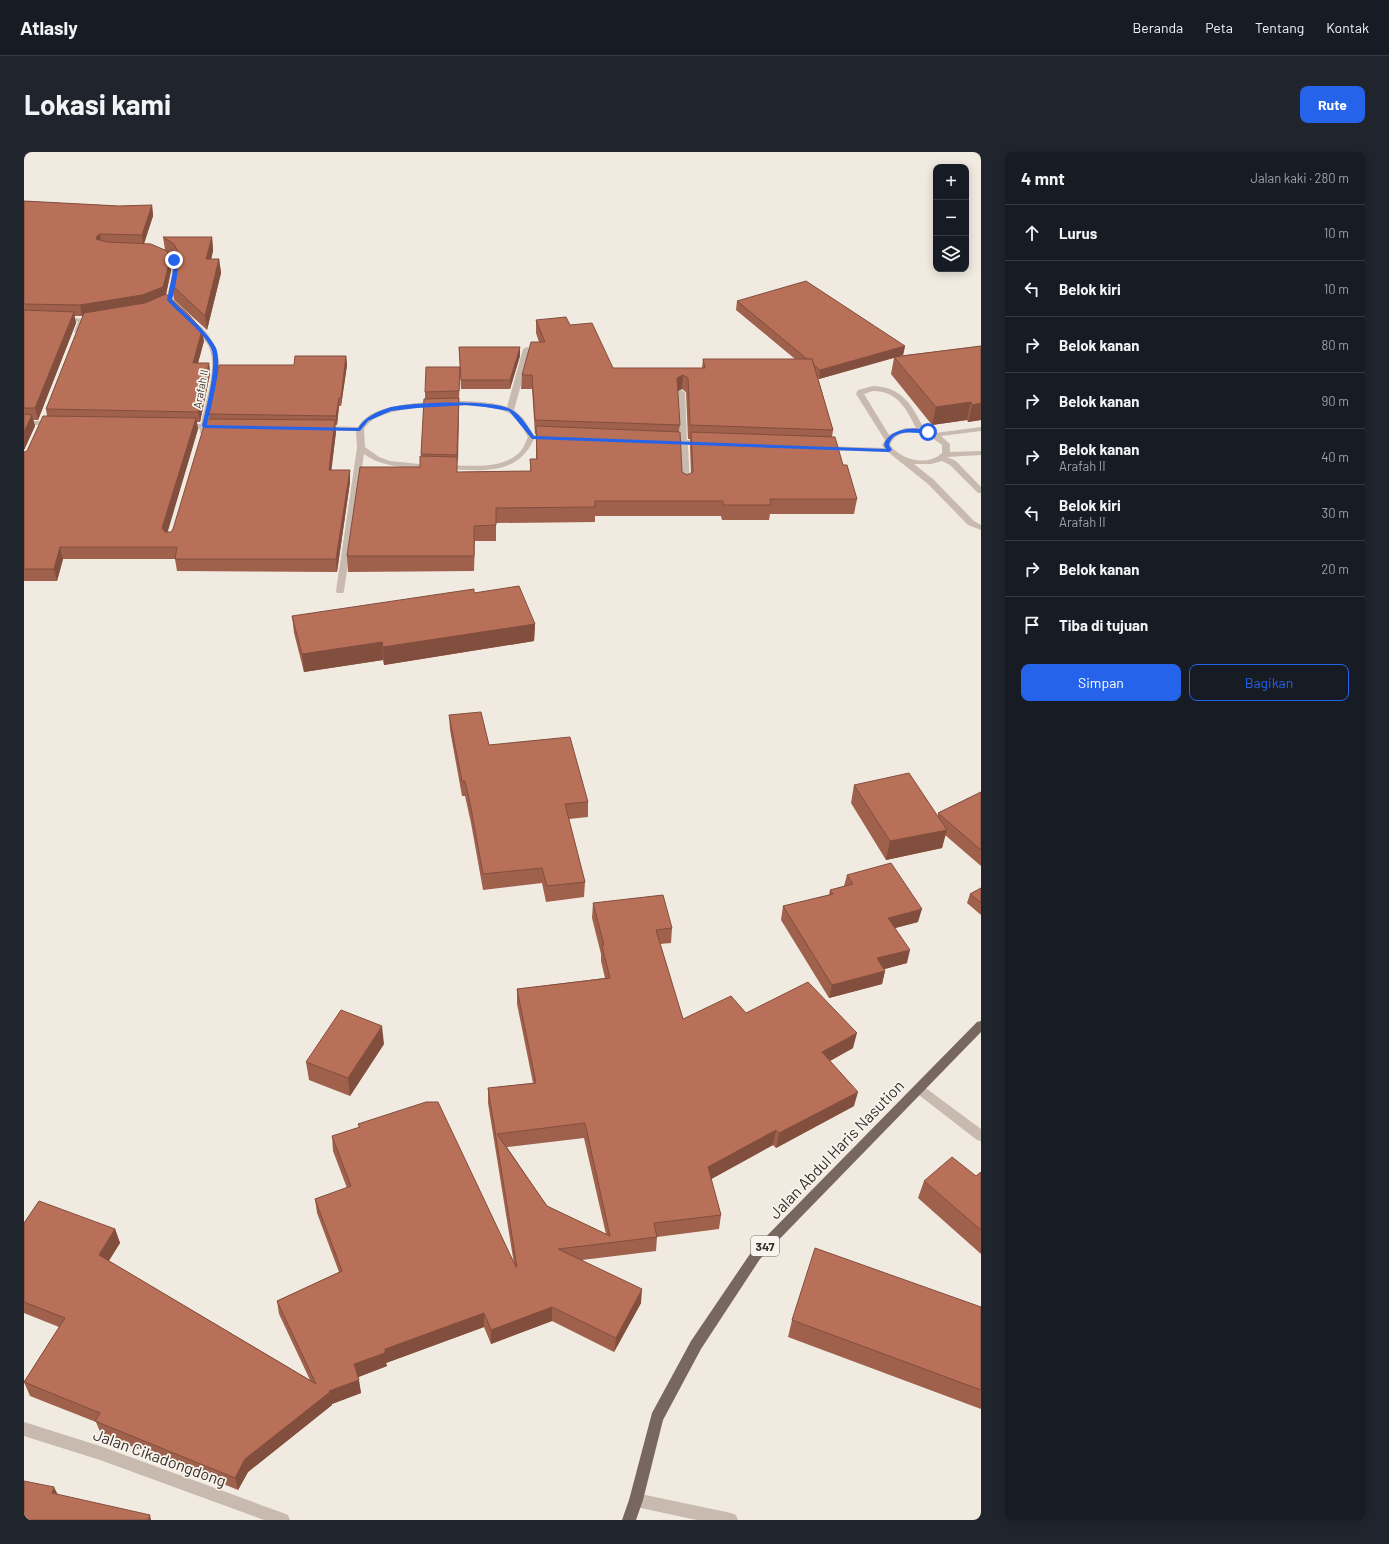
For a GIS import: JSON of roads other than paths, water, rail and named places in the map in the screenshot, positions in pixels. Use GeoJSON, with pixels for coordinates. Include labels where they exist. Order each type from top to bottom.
{"type":"FeatureCollection","features":[{"type":"Feature","properties":{"kind":"main road","name":"Jalan Abdul Haris Nasution"},"geometry":{"type":"LineString","coordinates":[[628,1520],[636,1500],[657,1418],[696,1345],[756,1254],[981,1025]]}},
{"type":"Feature","properties":{"kind":"street"},"geometry":{"type":"LineString","coordinates":[[152,250],[167,255],[174,260],[176,266],[172,303],[152,307]]}},
{"type":"Feature","properties":{"kind":"street","name":"Arafah II"},"geometry":{"type":"LineString","coordinates":[[186,317],[207,338],[214,349],[216,358],[216,368],[200,442]]}},
{"type":"Feature","properties":{"kind":"street"},"geometry":{"type":"LineString","coordinates":[[53,319],[85,320],[73,342]]}},
{"type":"Feature","properties":{"kind":"street"},"geometry":{"type":"LineString","coordinates":[[510,410],[527,349]]}},
{"type":"Feature","properties":{"kind":"street"},"geometry":{"type":"LineString","coordinates":[[888,439],[860,394],[861,392],[865,390],[884,389],[893,391],[899,395],[914,416],[921,431]]}},
{"type":"Feature","properties":{"kind":"street"},"geometry":{"type":"LineString","coordinates":[[681,392],[685,443],[686,487]]}},
{"type":"Feature","properties":{"kind":"street"},"geometry":{"type":"LineString","coordinates":[[340,591],[361,448],[360,429],[366,420],[390,409],[417,406],[466,404],[485,405],[510,410],[522,422],[532,437]]}},
{"type":"Feature","properties":{"kind":"street"},"geometry":{"type":"LineString","coordinates":[[24,423],[65,424]]}},
{"type":"Feature","properties":{"kind":"street"},"geometry":{"type":"LineString","coordinates":[[173,426],[228,427]]}},
{"type":"Feature","properties":{"kind":"street"},"geometry":{"type":"LineString","coordinates":[[313,428],[360,429]]}},
{"type":"Feature","properties":{"kind":"street"},"geometry":{"type":"LineString","coordinates":[[935,435],[981,429]]}},
{"type":"Feature","properties":{"kind":"street"},"geometry":{"type":"LineString","coordinates":[[945,456],[946,444],[935,435],[921,431],[906,430],[894,434],[888,439],[886,445],[889,450],[903,459],[930,482],[971,523],[981,528]]}},
{"type":"Feature","properties":{"kind":"street"},"geometry":{"type":"LineString","coordinates":[[532,437],[555,438]]}},
{"type":"Feature","properties":{"kind":"street"},"geometry":{"type":"LineString","coordinates":[[361,448],[376,459],[389,463],[416,467],[484,468],[499,466],[516,459],[524,452],[532,437]]}},
{"type":"Feature","properties":{"kind":"street"},"geometry":{"type":"LineString","coordinates":[[662,442],[708,444]]}},
{"type":"Feature","properties":{"kind":"street"},"geometry":{"type":"LineString","coordinates":[[818,448],[889,450]]}},
{"type":"Feature","properties":{"kind":"street"},"geometry":{"type":"LineString","coordinates":[[903,459],[917,463],[932,462],[945,456],[981,453]]}},
{"type":"Feature","properties":{"kind":"street"},"geometry":{"type":"LineString","coordinates":[[945,456],[981,491]]}},
{"type":"Feature","properties":{"kind":"street"},"geometry":{"type":"LineString","coordinates":[[919,1089],[981,1136]]}},
{"type":"Feature","properties":{"kind":"street","name":"Jalan Cikadongdong"},"geometry":{"type":"LineString","coordinates":[[24,1429],[100,1453],[283,1520]]}},
{"type":"Feature","properties":{"kind":"street"},"geometry":{"type":"LineString","coordinates":[[636,1500],[731,1520]]}}]}
